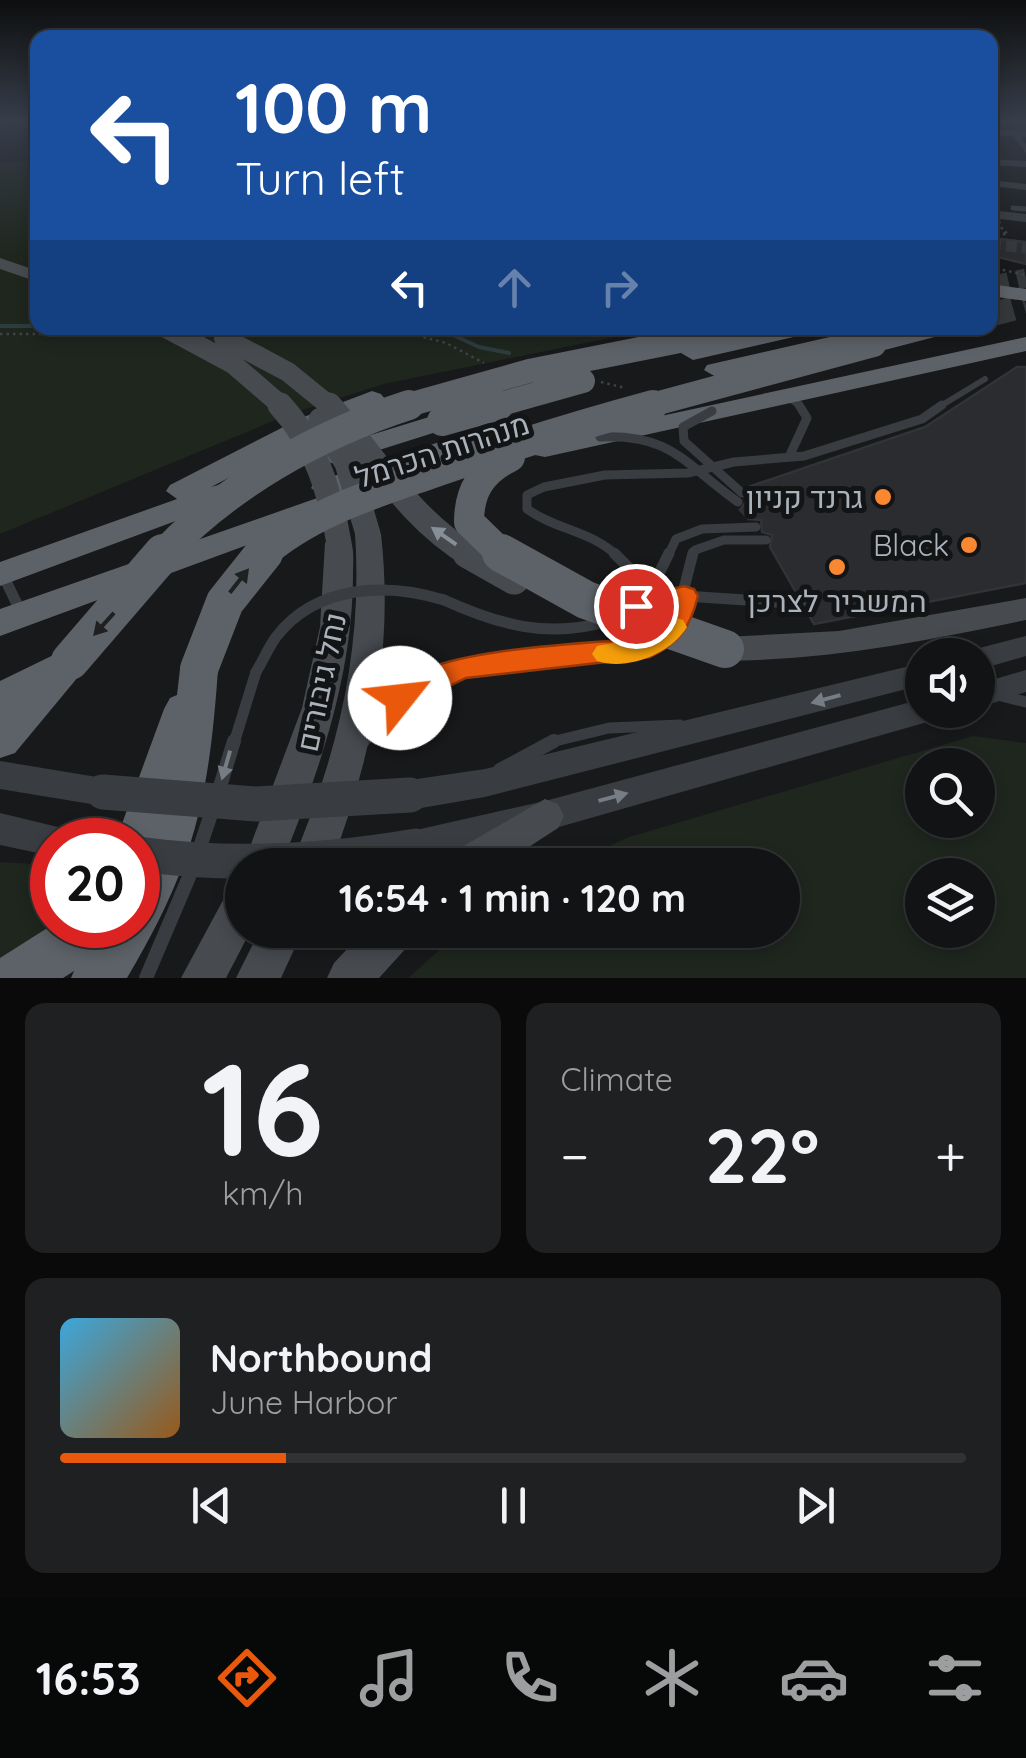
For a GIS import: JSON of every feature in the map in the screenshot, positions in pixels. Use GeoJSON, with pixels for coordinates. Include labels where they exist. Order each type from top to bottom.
{"type":"FeatureCollection","features":[{"type":"Feature","properties":{"kind":"highway"},"geometry":{"type":"LineString","coordinates":[[998,291],[1026,296]]}},
{"type":"Feature","properties":{"kind":"highway"},"geometry":{"type":"LineString","coordinates":[[0,741],[197,521],[261,473],[321,438],[446,392],[712,335]]}},
{"type":"Feature","properties":{"kind":"highway","name":"מנהרות הכרמל"},"geometry":{"type":"LineString","coordinates":[[3,592],[295,468],[692,340],[738,335]]}},
{"type":"Feature","properties":{"kind":"highway"},"geometry":{"type":"LineString","coordinates":[[725,649],[616,613],[510,562],[479,538],[469,522],[470,496],[486,470],[528,448],[605,427],[861,336]]}},
{"type":"Feature","properties":{"kind":"highway","name":"מנהרות הכרמל"},"geometry":{"type":"LineString","coordinates":[[480,450],[716,370],[861,336]]}},
{"type":"Feature","properties":{"kind":"highway"},"geometry":{"type":"LineString","coordinates":[[3,592],[191,486],[311,424],[372,399],[468,372],[692,340]]}},
{"type":"Feature","properties":{"kind":"highway"},"geometry":{"type":"LineString","coordinates":[[3,592],[285,518],[480,450],[712,411],[1026,344]]}},
{"type":"Feature","properties":{"kind":"highway"},"geometry":{"type":"LineString","coordinates":[[147,818],[211,626],[230,590],[262,556],[293,532],[386,490],[496,451],[605,427]]}},
{"type":"Feature","properties":{"kind":"highway"},"geometry":{"type":"LineString","coordinates":[[0,699],[70,661]]}},
{"type":"Feature","properties":{"kind":"highway"},"geometry":{"type":"LineString","coordinates":[[160,865],[174,834],[190,764],[199,669]]}},
{"type":"Feature","properties":{"kind":"highway"},"geometry":{"type":"LineString","coordinates":[[17,978],[61,948]]}},
{"type":"Feature","properties":{"kind":"highway"},"geometry":{"type":"LineString","coordinates":[[97,978],[116,948]]}},
{"type":"Feature","properties":{"kind":"main road"},"geometry":{"type":"LineString","coordinates":[[0,263],[30,274]]}},
{"type":"Feature","properties":{"kind":"main road"},"geometry":{"type":"LineString","coordinates":[[0,276],[30,287]]}},
{"type":"Feature","properties":{"kind":"main road","name":"נחל גיבורים"},"geometry":{"type":"LineString","coordinates":[[172,335],[229,359],[282,405],[322,469],[374,572],[363,702],[346,770],[317,848]]}},
{"type":"Feature","properties":{"kind":"main road","name":"נחל גיבורים"},"geometry":{"type":"LineString","coordinates":[[224,335],[284,379],[325,425],[347,464],[354,539],[340,580],[332,650],[306,756],[268,848]]}},
{"type":"Feature","properties":{"kind":"main road"},"geometry":{"type":"LineString","coordinates":[[225,335],[271,359],[314,392],[340,417],[420,519],[476,558],[616,629],[669,644],[780,650],[1026,609]]}},
{"type":"Feature","properties":{"kind":"main road"},"geometry":{"type":"LineString","coordinates":[[494,848],[545,816]]}},
{"type":"Feature","properties":{"kind":"main road"},"geometry":{"type":"LineString","coordinates":[[204,978],[225,938]]}},
{"type":"Feature","properties":{"kind":"main road"},"geometry":{"type":"LineString","coordinates":[[258,978],[273,948]]}},
{"type":"Feature","properties":{"kind":"main road"},"geometry":{"type":"LineString","coordinates":[[349,978],[377,948]]}},
{"type":"Feature","properties":{"kind":"street"},"geometry":{"type":"LineString","coordinates":[[998,184],[1026,187]]}},
{"type":"Feature","properties":{"kind":"street"},"geometry":{"type":"LineString","coordinates":[[998,217],[1026,218]]}},
{"type":"Feature","properties":{"kind":"street"},"geometry":{"type":"LineString","coordinates":[[995,654],[1026,646]]}},
{"type":"Feature","properties":{"kind":"street"},"geometry":{"type":"LineString","coordinates":[[0,775],[102,792],[238,805],[316,804],[410,795],[484,783],[905,678]]}},
{"type":"Feature","properties":{"kind":"street"},"geometry":{"type":"LineString","coordinates":[[995,691],[1026,682]]}},
{"type":"Feature","properties":{"kind":"street"},"geometry":{"type":"LineString","coordinates":[[160,856],[280,863],[416,846],[545,816],[905,716]]}},
{"type":"Feature","properties":{"kind":"lane"},"geometry":{"type":"LineString","coordinates":[[1013,208],[1026,209]]}},
{"type":"Feature","properties":{"kind":"lane"},"geometry":{"type":"LineString","coordinates":[[651,590],[600,539],[535,518],[527,509],[528,495],[544,486],[604,476],[688,473],[734,462],[789,458],[876,436],[922,419],[936,411],[948,395],[985,379]]}},
{"type":"Feature","properties":{"kind":"lane"},"geometry":{"type":"LineString","coordinates":[[785,396],[799,404],[808,418],[789,458]]}},
{"type":"Feature","properties":{"kind":"lane"},"geometry":{"type":"LineString","coordinates":[[605,427],[662,442],[740,497],[684,442],[684,427],[712,411]]}},
{"type":"Feature","properties":{"kind":"lane"},"geometry":{"type":"LineString","coordinates":[[146,978],[200,849],[256,672],[276,636],[290,622],[344,595],[392,586],[444,600],[492,622],[525,631],[584,630],[612,620],[640,602],[651,590],[676,539],[702,530],[756,527]]}},
{"type":"Feature","properties":{"kind":"lane"},"geometry":{"type":"LineString","coordinates":[[346,770],[400,698],[427,681],[464,667],[640,649],[665,637],[678,622],[687,564],[695,550],[724,540],[766,540]]}},
{"type":"Feature","properties":{"kind":"lane"},"geometry":{"type":"LineString","coordinates":[[640,602],[684,596],[803,604]]}},
{"type":"Feature","properties":{"kind":"lane"},"geometry":{"type":"LineString","coordinates":[[995,696],[1026,702]]}},
{"type":"Feature","properties":{"kind":"path"},"geometry":{"type":"LineString","coordinates":[[998,223],[1006,240]]}},
{"type":"Feature","properties":{"kind":"path"},"geometry":{"type":"LineString","coordinates":[[998,233],[1008,234],[1007,231]]}},
{"type":"Feature","properties":{"kind":"path"},"geometry":{"type":"LineString","coordinates":[[998,269],[1026,274]]}},
{"type":"Feature","properties":{"kind":"path"},"geometry":{"type":"LineString","coordinates":[[0,334],[30,333]]}},
{"type":"Feature","properties":{"kind":"path"},"geometry":{"type":"LineString","coordinates":[[416,335],[446,343],[488,364]]}},
{"type":"Feature","properties":{"kind":"path"},"geometry":{"type":"LineString","coordinates":[[588,379],[624,388]]}},
{"type":"Feature","properties":{"kind":"shaded area"},"geometry":{"type":"Polygon","coordinates":[[[0,166],[30,166],[30,335],[625,335],[384,384],[293,413],[0,534],[0,166]]]}},
{"type":"Feature","properties":{"kind":"shaded area"},"geometry":{"type":"Polygon","coordinates":[[[973,736],[1026,743],[1026,978],[408,978],[442,948],[800,948],[800,848],[604,848],[629,837],[905,756],[905,838],[995,838],[995,748],[932,748],[973,736]]]}},
{"type":"Feature","properties":{"kind":"shaded area"},"geometry":{"type":"Polygon","coordinates":[[[0,862],[30,864],[30,947],[0,976],[0,862]]]}},
{"type":"Feature","properties":{"kind":"building"},"geometry":{"type":"Polygon","coordinates":[[[998,239],[1026,242],[1026,264],[998,257],[998,239]]]}},
{"type":"Feature","properties":{"kind":"building","name":"גרנד קניון"},"geometry":{"type":"Polygon","coordinates":[[[1017,367],[1026,367],[1026,583],[814,624],[807,612],[812,601],[797,594],[770,547],[772,535],[762,532],[761,520],[749,519],[740,510],[750,496],[748,487],[925,427],[1017,367]]]}},
{"type":"Feature","properties":{"kind":"waterway"},"geometry":{"type":"LineString","coordinates":[[0,326],[30,326]]}},
{"type":"Feature","properties":{"kind":"waterway"},"geometry":{"type":"LineString","coordinates":[[453,335],[479,347],[509,353]]}},
{"type":"Feature","properties":{"kind":"tunnel"},"geometry":{"type":"LineString","coordinates":[[998,245],[1026,248]]}},
{"type":"Feature","properties":{"kind":"tunnel"},"geometry":{"type":"LineString","coordinates":[[998,284],[1026,278]]}},
{"type":"Feature","properties":{"kind":"tunnel"},"geometry":{"type":"LineString","coordinates":[[998,313],[1026,305]]}},
{"type":"Feature","properties":{"kind":"slow traffic"},"geometry":{"type":"LineString","coordinates":[[607,654],[640,649],[665,637],[673,627]]}},
{"type":"Feature","properties":{"kind":"place","name":"גרנד קניון"},"geometry":{"type":"Point","coordinates":[883,497]}},
{"type":"Feature","properties":{"kind":"place","name":"Black"},"geometry":{"type":"Point","coordinates":[969,545]}},
{"type":"Feature","properties":{"kind":"place","name":"המשביר לצרכן"},"geometry":{"type":"Point","coordinates":[837,567]}},
{"type":"Feature","properties":{"kind":"route"},"geometry":{"type":"LineString","coordinates":[[400,698],[427,681],[464,667],[640,649],[665,637],[678,622],[684,596],[640,602],[636,606]]}}]}
